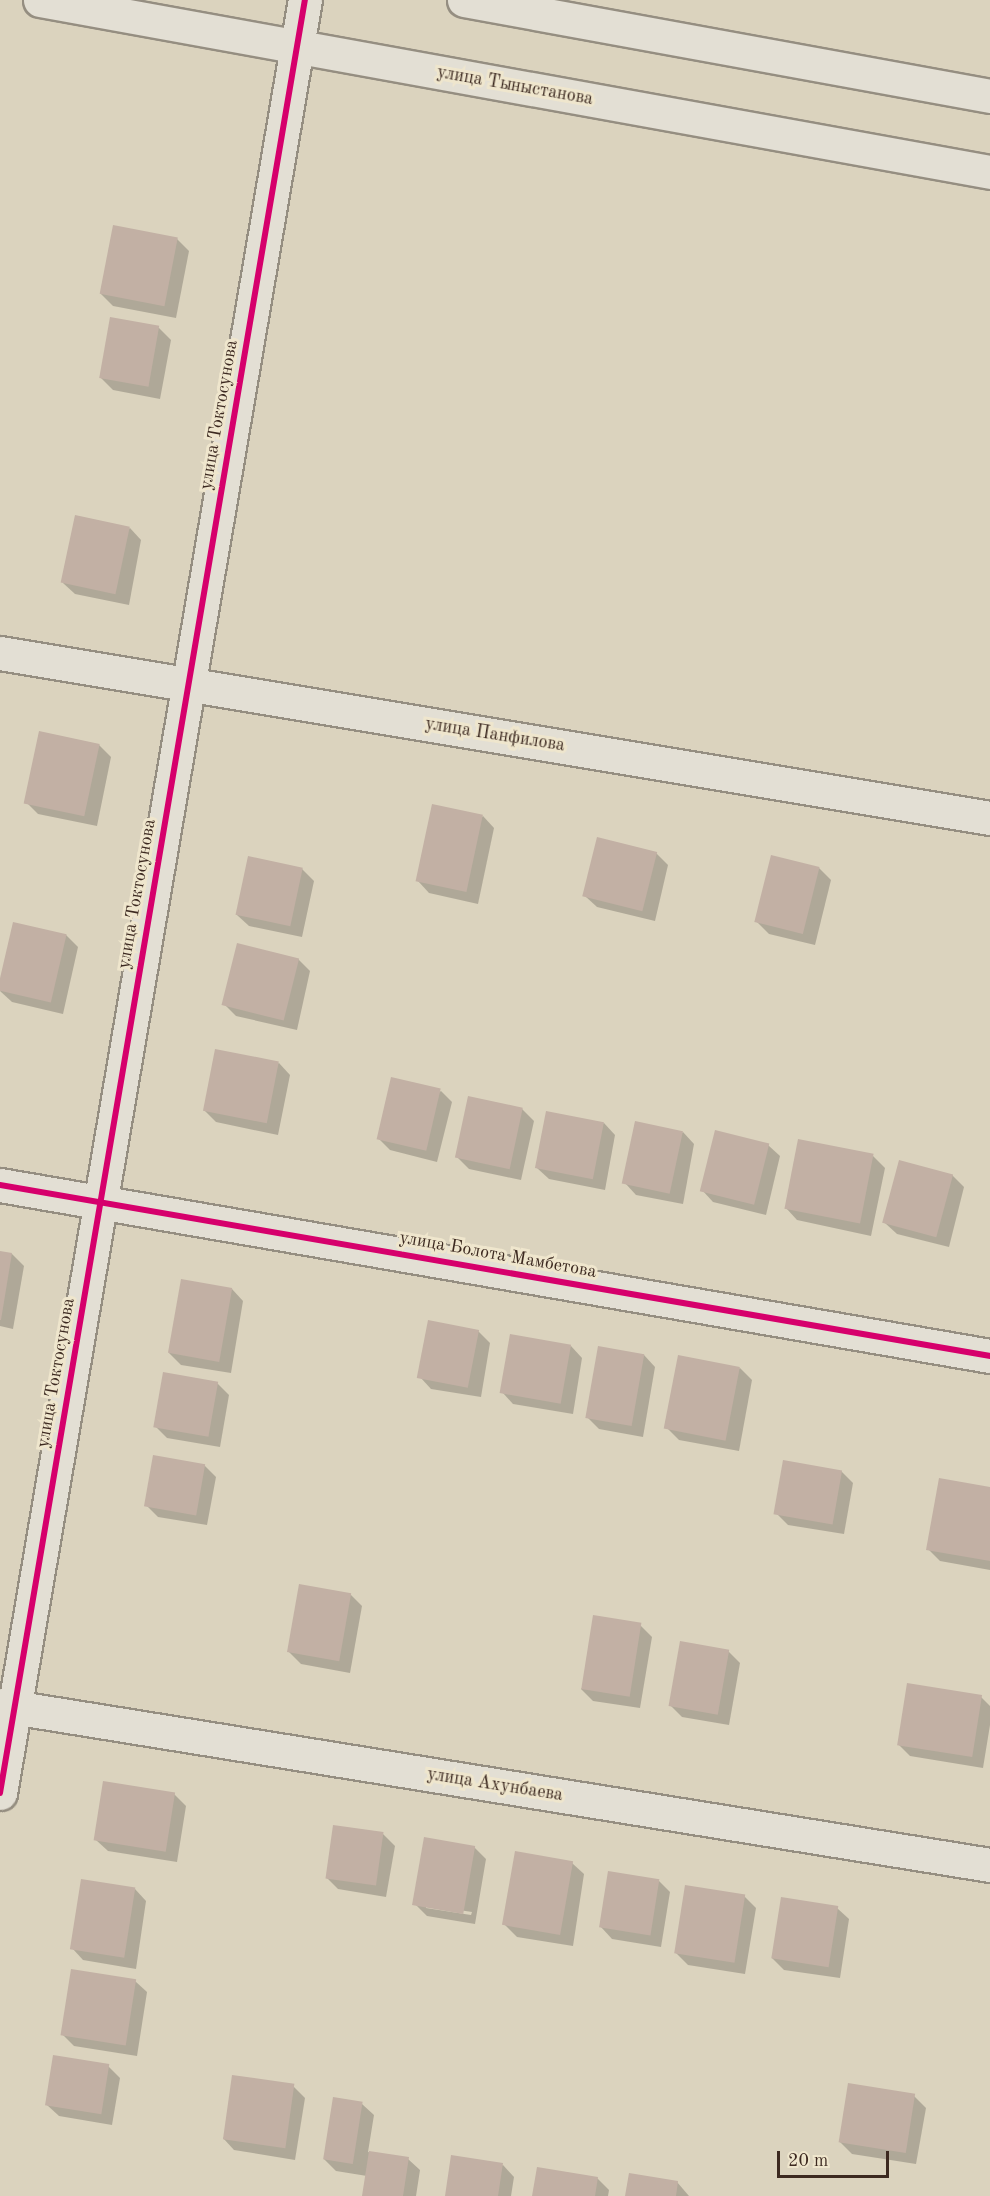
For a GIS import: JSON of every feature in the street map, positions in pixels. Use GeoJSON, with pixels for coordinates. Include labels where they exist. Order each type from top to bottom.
{"type":"FeatureCollection","features":[{"type":"Feature","properties":{"kind":"street","name":"улица Тыныстанова"},"geometry":{"type":"LineString","coordinates":[[40,0],[990,172]]}},
{"type":"Feature","properties":{"kind":"street","name":"улица Токтосунова"},"geometry":{"type":"LineString","coordinates":[[0,1792],[7,1707],[100,1201],[305,0]]}},
{"type":"Feature","properties":{"kind":"street"},"geometry":{"type":"LineString","coordinates":[[464,0],[990,96]]}},
{"type":"Feature","properties":{"kind":"street","name":"улица Панфилова"},"geometry":{"type":"LineString","coordinates":[[0,653],[990,818]]}},
{"type":"Feature","properties":{"kind":"street","name":"улица Болота Мамбетова"},"geometry":{"type":"LineString","coordinates":[[0,1185],[990,1356]]}},
{"type":"Feature","properties":{"kind":"street","name":"улица Ахунбаева"},"geometry":{"type":"LineString","coordinates":[[7,1707],[990,1865]]}},
{"type":"Feature","properties":{"kind":"building"},"geometry":{"type":"Polygon","coordinates":[[[113,225],[178,238],[164,306],[100,294],[113,225]]]}},
{"type":"Feature","properties":{"kind":"building"},"geometry":{"type":"Polygon","coordinates":[[[110,317],[159,326],[148,387],[99,378],[110,317]]]}},
{"type":"Feature","properties":{"kind":"building"},"geometry":{"type":"Polygon","coordinates":[[[75,515],[130,527],[115,594],[61,582],[75,515]]]}},
{"type":"Feature","properties":{"kind":"building"},"geometry":{"type":"Polygon","coordinates":[[[39,731],[100,744],[84,816],[24,803],[39,731]]]}},
{"type":"Feature","properties":{"kind":"building"},"geometry":{"type":"Polygon","coordinates":[[[432,804],[483,815],[466,892],[416,881],[432,804]]]}},
{"type":"Feature","properties":{"kind":"building"},"geometry":{"type":"Polygon","coordinates":[[[597,837],[657,852],[642,911],[582,896],[597,837]]]}},
{"type":"Feature","properties":{"kind":"building"},"geometry":{"type":"Polygon","coordinates":[[[771,855],[820,867],[803,934],[754,922],[771,855]]]}},
{"type":"Feature","properties":{"kind":"building"},"geometry":{"type":"Polygon","coordinates":[[[248,856],[303,868],[290,926],[236,915],[248,856]]]}},
{"type":"Feature","properties":{"kind":"building"},"geometry":{"type":"Polygon","coordinates":[[[13,922],[67,934],[51,1003],[0,991],[0,978],[13,922]]]}},
{"type":"Feature","properties":{"kind":"building"},"geometry":{"type":"Polygon","coordinates":[[[237,943],[299,958],[284,1021],[222,1005],[237,943]]]}},
{"type":"Feature","properties":{"kind":"building"},"geometry":{"type":"Polygon","coordinates":[[[215,1049],[279,1061],[267,1123],[203,1111],[215,1049]]]}},
{"type":"Feature","properties":{"kind":"building"},"geometry":{"type":"Polygon","coordinates":[[[391,1077],[441,1088],[426,1151],[377,1139],[391,1077]]]}},
{"type":"Feature","properties":{"kind":"building"},"geometry":{"type":"Polygon","coordinates":[[[468,1096],[523,1108],[510,1169],[455,1158],[468,1096]]]}},
{"type":"Feature","properties":{"kind":"building"},"geometry":{"type":"Polygon","coordinates":[[[546,1111],[604,1122],[593,1179],[535,1168],[546,1111]]]}},
{"type":"Feature","properties":{"kind":"building"},"geometry":{"type":"Polygon","coordinates":[[[635,1121],[683,1131],[670,1194],[622,1184],[635,1121]]]}},
{"type":"Feature","properties":{"kind":"building"},"geometry":{"type":"Polygon","coordinates":[[[715,1130],[769,1144],[754,1205],[700,1191],[715,1130]]]}},
{"type":"Feature","properties":{"kind":"building"},"geometry":{"type":"Polygon","coordinates":[[[798,1139],[874,1154],[860,1223],[784,1209],[798,1139]]]}},
{"type":"Feature","properties":{"kind":"building"},"geometry":{"type":"Polygon","coordinates":[[[899,1160],[953,1174],[936,1237],[882,1223],[899,1160]]]}},
{"type":"Feature","properties":{"kind":"building"},"geometry":{"type":"Polygon","coordinates":[[[0,1251],[12,1253],[1,1320],[0,1320],[0,1251]]]}},
{"type":"Feature","properties":{"kind":"building"},"geometry":{"type":"Polygon","coordinates":[[[181,1279],[232,1288],[219,1362],[168,1353],[181,1279]]]}},
{"type":"Feature","properties":{"kind":"building"},"geometry":{"type":"Polygon","coordinates":[[[428,1320],[479,1330],[468,1388],[417,1378],[428,1320]]]}},
{"type":"Feature","properties":{"kind":"building"},"geometry":{"type":"Polygon","coordinates":[[[510,1334],[571,1345],[561,1404],[500,1393],[510,1334]]]}},
{"type":"Feature","properties":{"kind":"building"},"geometry":{"type":"Polygon","coordinates":[[[598,1346],[644,1354],[632,1426],[585,1418],[598,1346]]]}},
{"type":"Feature","properties":{"kind":"building"},"geometry":{"type":"Polygon","coordinates":[[[678,1355],[740,1367],[726,1441],[664,1429],[678,1355]]]}},
{"type":"Feature","properties":{"kind":"building"},"geometry":{"type":"Polygon","coordinates":[[[163,1372],[218,1382],[208,1437],[153,1427],[163,1372]]]}},
{"type":"Feature","properties":{"kind":"building"},"geometry":{"type":"Polygon","coordinates":[[[153,1455],[205,1464],[196,1515],[144,1506],[153,1455]]]}},
{"type":"Feature","properties":{"kind":"building"},"geometry":{"type":"Polygon","coordinates":[[[783,1460],[842,1470],[833,1525],[773,1514],[783,1460]]]}},
{"type":"Feature","properties":{"kind":"building"},"geometry":{"type":"Polygon","coordinates":[[[939,1478],[990,1487],[990,1561],[926,1550],[939,1478]]]}},
{"type":"Feature","properties":{"kind":"building"},"geometry":{"type":"Polygon","coordinates":[[[299,1584],[351,1593],[339,1661],[287,1652],[299,1584]]]}},
{"type":"Feature","properties":{"kind":"building"},"geometry":{"type":"Polygon","coordinates":[[[593,1615],[641,1623],[630,1697],[581,1689],[593,1615]]]}},
{"type":"Feature","properties":{"kind":"building"},"geometry":{"type":"Polygon","coordinates":[[[680,1641],[729,1650],[718,1715],[669,1706],[680,1641]]]}},
{"type":"Feature","properties":{"kind":"building"},"geometry":{"type":"Polygon","coordinates":[[[907,1683],[982,1695],[972,1757],[897,1745],[907,1683]]]}},
{"type":"Feature","properties":{"kind":"building"},"geometry":{"type":"Polygon","coordinates":[[[103,1781],[175,1792],[166,1852],[94,1840],[103,1781]]]}},
{"type":"Feature","properties":{"kind":"building"},"geometry":{"type":"Polygon","coordinates":[[[333,1825],[384,1832],[376,1886],[325,1878],[333,1825]]]}},
{"type":"Feature","properties":{"kind":"building"},"geometry":{"type":"Polygon","coordinates":[[[424,1837],[475,1846],[463,1914],[412,1905],[424,1837]]]}},
{"type":"Feature","properties":{"kind":"building"},"geometry":{"type":"Polygon","coordinates":[[[515,1851],[573,1861],[560,1935],[502,1925],[515,1851]]]}},
{"type":"Feature","properties":{"kind":"building"},"geometry":{"type":"Polygon","coordinates":[[[608,1871],[659,1879],[650,1935],[599,1927],[608,1871]]]}},
{"type":"Feature","properties":{"kind":"building"},"geometry":{"type":"Polygon","coordinates":[[[81,1879],[135,1888],[124,1958],[70,1949],[81,1879]]]}},
{"type":"Feature","properties":{"kind":"building"},"geometry":{"type":"Polygon","coordinates":[[[685,1885],[745,1895],[734,1963],[674,1953],[685,1885]]]}},
{"type":"Feature","properties":{"kind":"building"},"geometry":{"type":"Polygon","coordinates":[[[781,1897],[838,1906],[829,1967],[771,1958],[781,1897]]]}},
{"type":"Feature","properties":{"kind":"building"},"geometry":{"type":"Polygon","coordinates":[[[71,1969],[136,1979],[126,2045],[61,2035],[71,1969]]]}},
{"type":"Feature","properties":{"kind":"building"},"geometry":{"type":"Polygon","coordinates":[[[53,2055],[109,2064],[101,2114],[45,2105],[53,2055]]]}},
{"type":"Feature","properties":{"kind":"building"},"geometry":{"type":"Polygon","coordinates":[[[232,2075],[294,2084],[285,2148],[223,2139],[232,2075]]]}},
{"type":"Feature","properties":{"kind":"building"},"geometry":{"type":"Polygon","coordinates":[[[848,2083],[915,2094],[906,2153],[839,2142],[848,2083]]]}},
{"type":"Feature","properties":{"kind":"building"},"geometry":{"type":"Polygon","coordinates":[[[333,2097],[363,2102],[353,2164],[323,2159],[333,2097]]]}},
{"type":"Feature","properties":{"kind":"building"},"geometry":{"type":"Polygon","coordinates":[[[369,2151],[409,2157],[403,2196],[362,2196],[369,2151]]]}},
{"type":"Feature","properties":{"kind":"building"},"geometry":{"type":"Polygon","coordinates":[[[451,2155],[503,2163],[498,2196],[445,2196],[451,2155]]]}},
{"type":"Feature","properties":{"kind":"building"},"geometry":{"type":"Polygon","coordinates":[[[537,2167],[598,2177],[595,2196],[532,2196],[537,2167]]]}},
{"type":"Feature","properties":{"kind":"building"},"geometry":{"type":"Polygon","coordinates":[[[629,2173],[678,2181],[676,2196],[625,2196],[629,2173]]]}},
{"type":"Feature","properties":{"kind":"cycle path"},"geometry":{"type":"LineString","coordinates":[[0,1793],[305,0]]}},
{"type":"Feature","properties":{"kind":"cycle path"},"geometry":{"type":"LineString","coordinates":[[0,1185],[990,1356]]}}]}
